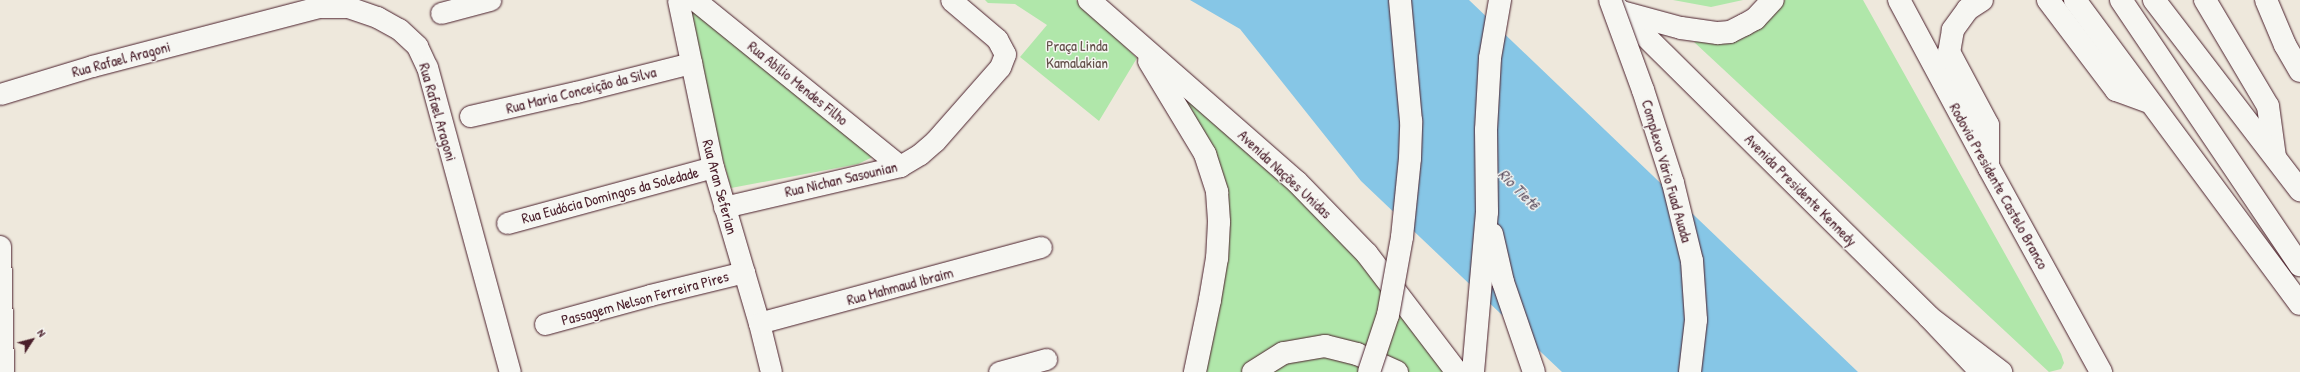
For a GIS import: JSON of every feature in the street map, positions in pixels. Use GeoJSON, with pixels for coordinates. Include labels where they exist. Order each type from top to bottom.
{"type":"FeatureCollection","features":[{"type":"Feature","properties":{"kind":"main road","name":"Avenida Nações Unidas"},"geometry":{"type":"LineString","coordinates":[[1089,0],[1297,182],[1367,254],[1457,372]]}},
{"type":"Feature","properties":{"kind":"main road"},"geometry":{"type":"LineString","coordinates":[[1369,372],[1388,315],[1402,237],[1410,158],[1410,121],[1400,0]]}},
{"type":"Feature","properties":{"kind":"main road"},"geometry":{"type":"LineString","coordinates":[[1473,372],[1487,212],[1486,130],[1490,58],[1500,0]]}},
{"type":"Feature","properties":{"kind":"main road"},"geometry":{"type":"LineString","coordinates":[[1613,4],[1681,28],[1718,33],[1730,32],[1749,22],[1773,0]]}},
{"type":"Feature","properties":{"kind":"main road","name":"Rodovia Presidente Castelo Branco"},"geometry":{"type":"LineString","coordinates":[[1899,0],[2101,372]]}},
{"type":"Feature","properties":{"kind":"main road"},"geometry":{"type":"LineString","coordinates":[[1982,0],[1968,10],[1953,30],[1948,52],[1988,125],[1989,168]]}},
{"type":"Feature","properties":{"kind":"main road"},"geometry":{"type":"LineString","coordinates":[[2048,0],[2116,90],[2149,102]]}},
{"type":"Feature","properties":{"kind":"main road"},"geometry":{"type":"LineString","coordinates":[[2075,0],[2149,102],[2300,304]]}},
{"type":"Feature","properties":{"kind":"main road"},"geometry":{"type":"LineString","coordinates":[[2121,0],[2300,265]]}},
{"type":"Feature","properties":{"kind":"main road"},"geometry":{"type":"LineString","coordinates":[[2154,0],[2300,190]]}},
{"type":"Feature","properties":{"kind":"main road"},"geometry":{"type":"LineString","coordinates":[[2205,0],[2268,106],[2275,157]]}},
{"type":"Feature","properties":{"kind":"main road"},"geometry":{"type":"LineString","coordinates":[[2266,0],[2285,45],[2300,71]]}},
{"type":"Feature","properties":{"kind":"main road","name":"Avenida Presidente Kennedy"},"geometry":{"type":"LineString","coordinates":[[1613,4],[1928,317],[2001,372]]}},
{"type":"Feature","properties":{"kind":"main road","name":"Complexo Vário Fuad Auada"},"geometry":{"type":"LineString","coordinates":[[1613,4],[1673,183],[1692,261],[1696,320],[1690,372]]}},
{"type":"Feature","properties":{"kind":"main road"},"geometry":{"type":"LineString","coordinates":[[1137,42],[1204,154],[1217,192],[1219,222],[1217,258],[1195,372]]}},
{"type":"Feature","properties":{"kind":"main road"},"geometry":{"type":"LineString","coordinates":[[1487,212],[1503,282],[1534,372]]}},
{"type":"Feature","properties":{"kind":"main road"},"geometry":{"type":"LineString","coordinates":[[0,246],[3,372]]}},
{"type":"Feature","properties":{"kind":"main road"},"geometry":{"type":"LineString","coordinates":[[1928,317],[1981,372]]}},
{"type":"Feature","properties":{"kind":"main road"},"geometry":{"type":"LineString","coordinates":[[1253,372],[1284,353],[1325,346],[1357,354],[1397,372]]}},
{"type":"Feature","properties":{"kind":"street"},"geometry":{"type":"LineString","coordinates":[[441,13],[490,0]]}},
{"type":"Feature","properties":{"kind":"street","name":"Rua Aran Seferian"},"geometry":{"type":"LineString","coordinates":[[678,0],[713,168],[759,323],[771,372]]}},
{"type":"Feature","properties":{"kind":"street","name":"Rua Abílio Mendes Filho"},"geometry":{"type":"LineString","coordinates":[[695,0],[900,166]]}},
{"type":"Feature","properties":{"kind":"street","name":"Rua Nichan Sasounian"},"geometry":{"type":"LineString","coordinates":[[724,207],[900,166],[920,154],[935,141],[1000,67],[1005,54],[997,39],[951,0]]}},
{"type":"Feature","properties":{"kind":"street","name":"Rua Rafael Aragoni"},"geometry":{"type":"LineString","coordinates":[[0,94],[92,66],[319,7],[348,7],[377,17],[399,29],[417,46],[427,67],[510,372]]}},
{"type":"Feature","properties":{"kind":"street","name":"Rua Maria Conceição da Silva"},"geometry":{"type":"LineString","coordinates":[[470,116],[576,92],[691,63]]}},
{"type":"Feature","properties":{"kind":"street","name":"Rua Eudócia Domingos da Soledade"},"geometry":{"type":"LineString","coordinates":[[507,222],[713,168]]}},
{"type":"Feature","properties":{"kind":"street","name":"Rua Mahmaud Ibraim"},"geometry":{"type":"LineString","coordinates":[[759,323],[1041,248]]}},
{"type":"Feature","properties":{"kind":"street","name":"Passagem Nelson Ferreira Pires"},"geometry":{"type":"LineString","coordinates":[[545,324],[650,295],[744,272]]}},
{"type":"Feature","properties":{"kind":"street"},"geometry":{"type":"LineString","coordinates":[[998,372],[1046,359]]}},
{"type":"Feature","properties":{"kind":"green space"},"geometry":{"type":"Polygon","coordinates":[[[682,0],[877,155],[858,164],[731,188],[680,6],[682,0]]]}},
{"type":"Feature","properties":{"kind":"green space","name":"Praça Linda Kamalakian"},"geometry":{"type":"Polygon","coordinates":[[[985,0],[1076,0],[1137,58],[1099,121],[1020,57],[1047,25],[1015,4],[988,3],[985,0]]]}},
{"type":"Feature","properties":{"kind":"green space"},"geometry":{"type":"Polygon","coordinates":[[[1673,0],[1743,0],[1711,7],[1673,0]]]}},
{"type":"Feature","properties":{"kind":"green space"},"geometry":{"type":"Polygon","coordinates":[[[1785,0],[1863,0],[2061,354],[2064,363],[2061,369],[2049,372],[1694,42],[1721,37],[1770,18],[1785,0]]]}},
{"type":"Feature","properties":{"kind":"green space"},"geometry":{"type":"Polygon","coordinates":[[[1137,42],[1297,182],[1457,372],[1195,372],[1217,192],[1137,42]]]}},
{"type":"Feature","properties":{"kind":"water","name":"Rio Tietê"},"geometry":{"type":"Polygon","coordinates":[[[1190,0],[1469,0],[1858,372],[1562,372],[1361,181],[1240,29],[1190,0]]]}}]}
